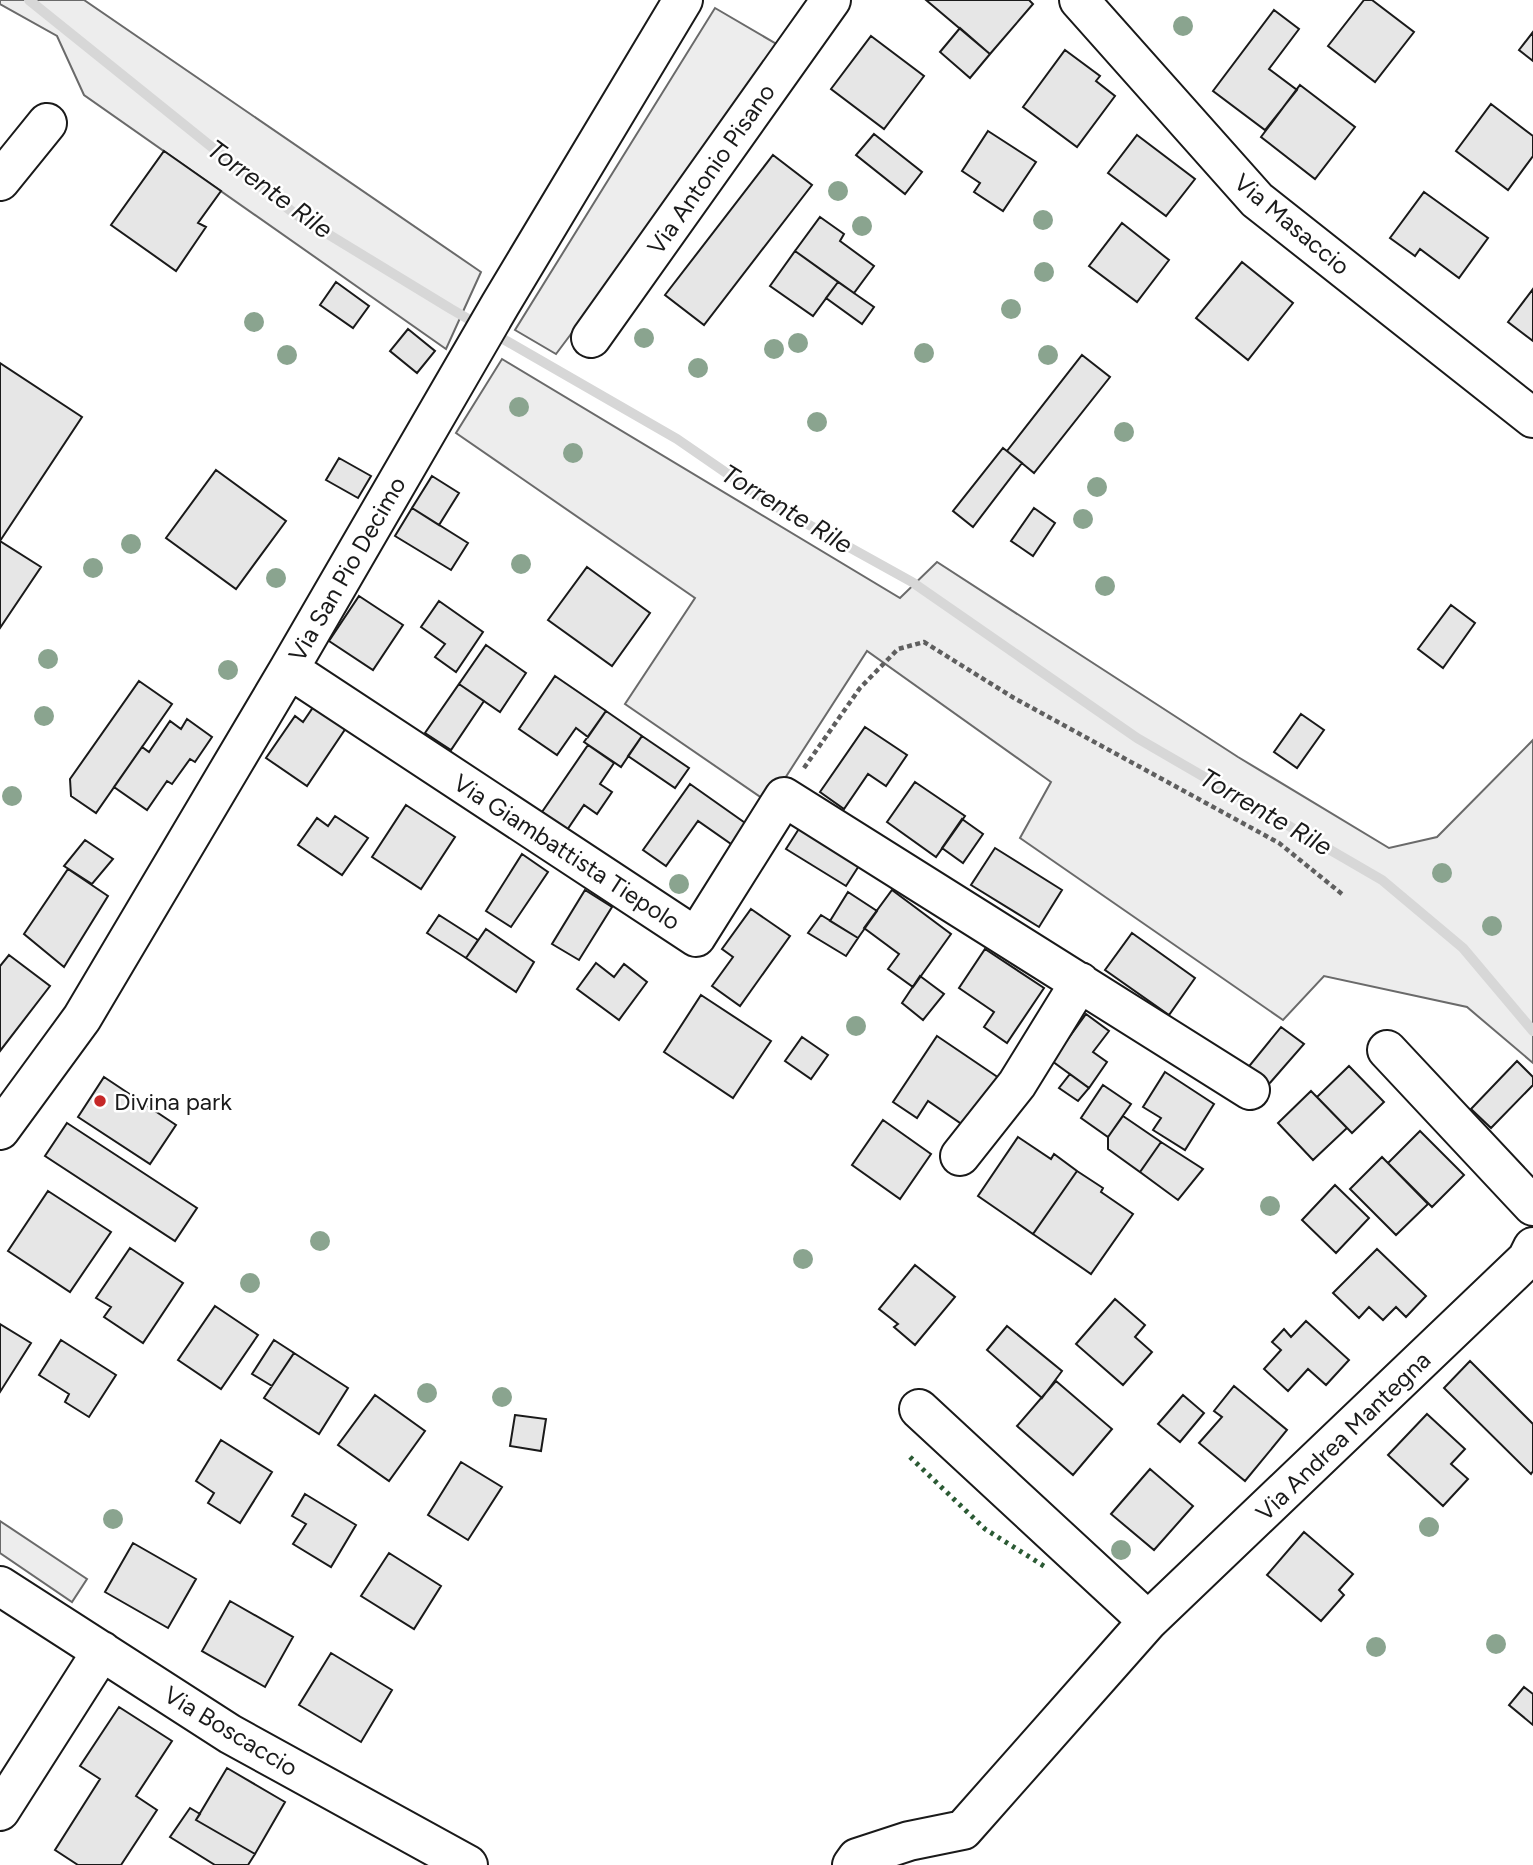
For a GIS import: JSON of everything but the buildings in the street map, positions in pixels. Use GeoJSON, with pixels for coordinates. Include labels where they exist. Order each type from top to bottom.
{"type":"FeatureCollection","features":[{"type":"Feature","properties":{"kind":"street","name":"Via San Pio Decimo"},"geometry":{"type":"LineString","coordinates":[[0,1130],[82,1018],[500,305],[683,0]]}},
{"type":"Feature","properties":{"kind":"street","name":"Via Antonio Pisano"},"geometry":{"type":"LineString","coordinates":[[591,338],[831,0]]}},
{"type":"Feature","properties":{"kind":"street","name":"Via Masaccio"},"geometry":{"type":"LineString","coordinates":[[1079,0],[1256,200],[1533,418]]}},
{"type":"Feature","properties":{"kind":"street"},"geometry":{"type":"LineString","coordinates":[[0,181],[47,123]]}},
{"type":"Feature","properties":{"kind":"street","name":"Via Giambattista Tiepolo"},"geometry":{"type":"LineString","coordinates":[[289,669],[696,937],[784,797]]}},
{"type":"Feature","properties":{"kind":"street"},"geometry":{"type":"LineString","coordinates":[[784,797],[1250,1090]]}},
{"type":"Feature","properties":{"kind":"street"},"geometry":{"type":"LineString","coordinates":[[960,1156],[1017,1084],[1080,982]]}},
{"type":"Feature","properties":{"kind":"street"},"geometry":{"type":"LineString","coordinates":[[1387,1050],[1533,1206]]}},
{"type":"Feature","properties":{"kind":"street","name":"Via Andrea Mantegna"},"geometry":{"type":"LineString","coordinates":[[852,1865],[857,1858],[909,1841],[963,1830],[1148,1621],[1527,1259],[1533,1247]]}},
{"type":"Feature","properties":{"kind":"street"},"geometry":{"type":"LineString","coordinates":[[919,1409],[1148,1621]]}},
{"type":"Feature","properties":{"kind":"street","name":"Via Boscaccio"},"geometry":{"type":"LineString","coordinates":[[0,1586],[230,1734],[468,1865]]}},
{"type":"Feature","properties":{"kind":"street"},"geometry":{"type":"LineString","coordinates":[[0,1811],[102,1651]]}},
{"type":"Feature","properties":{"kind":"path"},"geometry":{"type":"LineString","coordinates":[[784,797],[860,688],[898,649],[924,642],[1014,698],[1279,843],[1342,894]]}},
{"type":"Feature","properties":{"kind":"shaded area"},"geometry":{"type":"Polygon","coordinates":[[[0,0],[84,0],[481,272],[446,349],[84,95],[57,36],[0,4],[0,0]]]}},
{"type":"Feature","properties":{"kind":"shaded area"},"geometry":{"type":"Polygon","coordinates":[[[715,8],[785,49],[556,354],[515,330],[715,8]]]}},
{"type":"Feature","properties":{"kind":"shaded area"},"geometry":{"type":"Polygon","coordinates":[[[502,359],[900,598],[937,562],[1238,757],[1389,848],[1437,837],[1533,740],[1533,1063],[1467,1007],[1324,976],[1283,1020],[1020,838],[1051,782],[867,651],[769,803],[625,704],[695,598],[456,433],[502,359]]]}},
{"type":"Feature","properties":{"kind":"shaded area"},"geometry":{"type":"Polygon","coordinates":[[[0,1521],[87,1579],[72,1602],[0,1553],[0,1521]]]}},
{"type":"Feature","properties":{"kind":"waterway","name":"Torrente Rile"},"geometry":{"type":"LineString","coordinates":[[29,0],[295,214],[451,309],[677,439],[773,505],[912,582],[1137,738],[1382,880],[1463,948],[1533,1031]]}},
{"type":"Feature","properties":{"kind":"hedge"},"geometry":{"type":"LineString","coordinates":[[910,1457],[985,1529],[1047,1568]]}},
{"type":"Feature","properties":{"kind":"place","name":"Divina park"},"geometry":{"type":"Point","coordinates":[100,1101]}}]}
